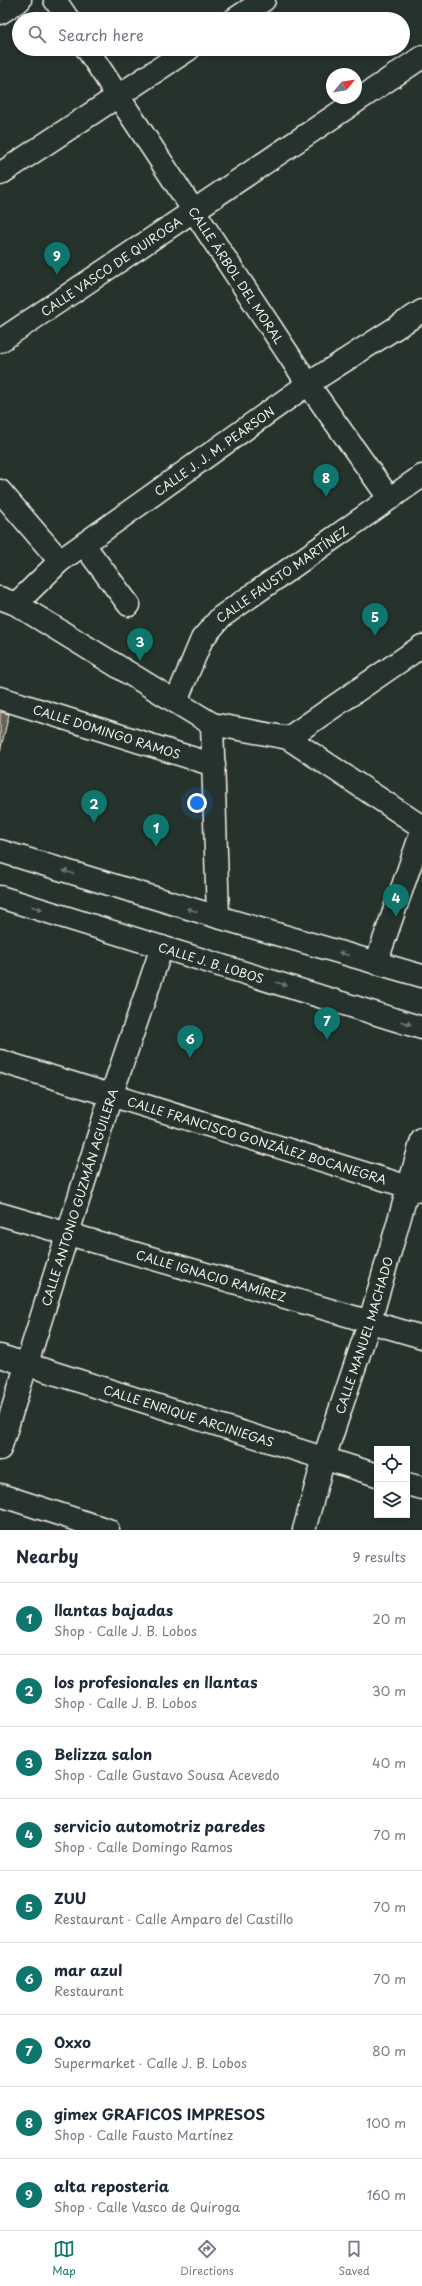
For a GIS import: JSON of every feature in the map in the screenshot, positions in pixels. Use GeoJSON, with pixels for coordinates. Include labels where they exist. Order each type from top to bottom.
{"type":"FeatureCollection","features":[{"type":"Feature","properties":{"kind":"street"},"geometry":{"type":"LineString","coordinates":[[0,13],[20,0]]}},
{"type":"Feature","properties":{"kind":"street"},"geometry":{"type":"LineString","coordinates":[[55,0],[63,12]]}},
{"type":"Feature","properties":{"kind":"street"},"geometry":{"type":"LineString","coordinates":[[246,12],[264,0]]}},
{"type":"Feature","properties":{"kind":"street","name":"CALLE ÁRBOL DEL MORAL"},"geometry":{"type":"LineString","coordinates":[[92,56],[308,384],[389,498]]}},
{"type":"Feature","properties":{"kind":"street"},"geometry":{"type":"LineString","coordinates":[[0,174],[179,56]]}},
{"type":"Feature","properties":{"kind":"street","name":"CALLE VASCO DE QUIROGA"},"geometry":{"type":"LineString","coordinates":[[0,341],[194,212],[422,57]]}},
{"type":"Feature","properties":{"kind":"street","name":"CALLE J. J. M. PEARSON"},"geometry":{"type":"LineString","coordinates":[[8,601],[60,561],[308,384],[422,311]]}},
{"type":"Feature","properties":{"kind":"street","name":"CALLE FAUSTO MARTÍNEZ"},"geometry":{"type":"LineString","coordinates":[[176,701],[202,639],[221,617],[422,476]]}},
{"type":"Feature","properties":{"kind":"street"},"geometry":{"type":"LineString","coordinates":[[0,491],[60,561]]}},
{"type":"Feature","properties":{"kind":"street"},"geometry":{"type":"LineString","coordinates":[[84,545],[129,604]]}},
{"type":"Feature","properties":{"kind":"street"},"geometry":{"type":"LineString","coordinates":[[8,601],[212,724],[288,738],[422,827]]}},
{"type":"Feature","properties":{"kind":"street"},"geometry":{"type":"LineString","coordinates":[[288,738],[422,646]]}},
{"type":"Feature","properties":{"kind":"street","name":"CALLE DOMINGO RAMOS"},"geometry":{"type":"LineString","coordinates":[[0,698],[214,765]]}},
{"type":"Feature","properties":{"kind":"street"},"geometry":{"type":"LineString","coordinates":[[212,724],[218,918]]}},
{"type":"Feature","properties":{"kind":"street"},"geometry":{"type":"LineString","coordinates":[[376,963],[422,831]]}},
{"type":"Feature","properties":{"kind":"street"},"geometry":{"type":"LineString","coordinates":[[0,851],[218,918],[422,976]]}},
{"type":"Feature","properties":{"kind":"street","name":"CALLE J. B. LOBOS"},"geometry":{"type":"LineString","coordinates":[[0,897],[422,1028]]}},
{"type":"Feature","properties":{"kind":"street","name":"CALLE ANTONIO GUZMÁN AGUILERA"},"geometry":{"type":"LineString","coordinates":[[0,1449],[111,1096],[162,947]]}},
{"type":"Feature","properties":{"kind":"street","name":"CALLE FRANCISCO GONZÁLEZ BOCANEGRA"},"geometry":{"type":"LineString","coordinates":[[0,1061],[415,1189]]}},
{"type":"Feature","properties":{"kind":"street","name":"CALLE MANUEL MACHADO"},"geometry":{"type":"LineString","coordinates":[[304,1530],[324,1458],[415,1189],[422,1140]]}},
{"type":"Feature","properties":{"kind":"street","name":"CALLE IGNACIO RAMÍREZ"},"geometry":{"type":"LineString","coordinates":[[0,1214],[67,1235],[422,1337]]}},
{"type":"Feature","properties":{"kind":"street","name":"CALLE ENRIQUE ARCINIEGAS"},"geometry":{"type":"LineString","coordinates":[[0,1356],[188,1414],[374,1474]]}},
{"type":"Feature","properties":{"kind":"street"},"geometry":{"type":"LineString","coordinates":[[410,1485],[422,1488]]}},
{"type":"Feature","properties":{"kind":"street"},"geometry":{"type":"LineString","coordinates":[[0,1495],[108,1530]]}},
{"type":"Feature","properties":{"kind":"building"},"geometry":{"type":"Polygon","coordinates":[[[0,712],[9,714],[0,752],[0,712]]]}},
{"type":"Feature","properties":{"kind":"place","name":"alta reposteria"},"geometry":{"type":"Point","coordinates":[57,275]}},
{"type":"Feature","properties":{"kind":"place","name":"gimex GRAFICOS IMPRESOS"},"geometry":{"type":"Point","coordinates":[326,497]}},
{"type":"Feature","properties":{"kind":"place","name":"ZUU"},"geometry":{"type":"Point","coordinates":[375,636]}},
{"type":"Feature","properties":{"kind":"place","name":"Belizza salon"},"geometry":{"type":"Point","coordinates":[140,661]}},
{"type":"Feature","properties":{"kind":"place","name":"los profesionales en llantas"},"geometry":{"type":"Point","coordinates":[94,823]}},
{"type":"Feature","properties":{"kind":"place","name":"llantas bajadas"},"geometry":{"type":"Point","coordinates":[156,847]}},
{"type":"Feature","properties":{"kind":"place","name":"servicio automotriz paredes"},"geometry":{"type":"Point","coordinates":[396,917]}},
{"type":"Feature","properties":{"kind":"place","name":"Oxxo"},"geometry":{"type":"Point","coordinates":[327,1040]}},
{"type":"Feature","properties":{"kind":"place","name":"mar azul"},"geometry":{"type":"Point","coordinates":[190,1058]}}]}
